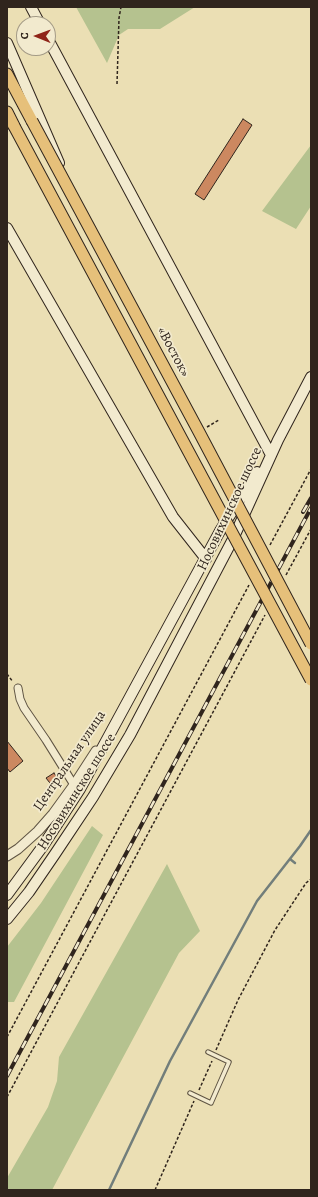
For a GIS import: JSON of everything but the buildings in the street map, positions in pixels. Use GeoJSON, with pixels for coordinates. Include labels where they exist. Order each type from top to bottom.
{"type":"FeatureCollection","features":[{"type":"Feature","properties":{"kind":"highway","name":"«Восток»"},"geometry":{"type":"LineString","coordinates":[[7,74],[36,119],[78,207],[311,644]]}},
{"type":"Feature","properties":{"kind":"highway"},"geometry":{"type":"LineString","coordinates":[[7,112],[311,680]]}},
{"type":"Feature","properties":{"kind":"main road"},"geometry":{"type":"LineString","coordinates":[[31,7],[36,16]]}},
{"type":"Feature","properties":{"kind":"main road"},"geometry":{"type":"LineString","coordinates":[[7,43],[36,119]]}},
{"type":"Feature","properties":{"kind":"main road"},"geometry":{"type":"LineString","coordinates":[[56,54],[270,454]]}},
{"type":"Feature","properties":{"kind":"main road"},"geometry":{"type":"LineString","coordinates":[[7,228],[173,517],[206,559]]}},
{"type":"Feature","properties":{"kind":"main road","name":"Носовихинское шоссе"},"geometry":{"type":"LineString","coordinates":[[7,895],[43,846],[80,789],[220,531],[270,454],[311,377]]}},
{"type":"Feature","properties":{"kind":"main road","name":"Носовихинское шоссе"},"geometry":{"type":"LineString","coordinates":[[7,920],[29,892],[93,797],[130,735],[234,539],[270,454]]}},
{"type":"Feature","properties":{"kind":"street"},"geometry":{"type":"LineString","coordinates":[[18,688],[20,699],[24,708],[74,785]]}},
{"type":"Feature","properties":{"kind":"street","name":"Центральная улица"},"geometry":{"type":"LineString","coordinates":[[7,856],[38,831],[53,814],[74,785],[133,692]]}},
{"type":"Feature","properties":{"kind":"lane"},"geometry":{"type":"LineString","coordinates":[[190,1094],[210,1103],[229,1062],[208,1052]]}},
{"type":"Feature","properties":{"kind":"path"},"geometry":{"type":"LineString","coordinates":[[117,84],[119,18],[121,7]]}},
{"type":"Feature","properties":{"kind":"path"},"geometry":{"type":"LineString","coordinates":[[199,432],[218,420]]}},
{"type":"Feature","properties":{"kind":"path"},"geometry":{"type":"LineString","coordinates":[[270,547],[311,469]]}},
{"type":"Feature","properties":{"kind":"path"},"geometry":{"type":"LineString","coordinates":[[285,578],[311,529]]}},
{"type":"Feature","properties":{"kind":"path"},"geometry":{"type":"LineString","coordinates":[[7,1037],[251,582]]}},
{"type":"Feature","properties":{"kind":"path"},"geometry":{"type":"LineString","coordinates":[[7,1097],[266,612]]}},
{"type":"Feature","properties":{"kind":"path"},"geometry":{"type":"LineString","coordinates":[[7,674],[18,688]]}},
{"type":"Feature","properties":{"kind":"path"},"geometry":{"type":"LineString","coordinates":[[155,1190],[238,1000],[275,930],[306,884],[311,879]]}},
{"type":"Feature","properties":{"kind":"green space"},"geometry":{"type":"Polygon","coordinates":[[[76,7],[195,7],[160,29],[128,29],[119,35],[107,63],[76,7]]]}},
{"type":"Feature","properties":{"kind":"green space"},"geometry":{"type":"Polygon","coordinates":[[[311,145],[311,206],[296,229],[262,211],[311,145]]]}},
{"type":"Feature","properties":{"kind":"green space"},"geometry":{"type":"Polygon","coordinates":[[[92,826],[103,835],[14,1002],[7,1002],[7,947],[41,903],[92,826]]]}},
{"type":"Feature","properties":{"kind":"green space"},"geometry":{"type":"Polygon","coordinates":[[[167,864],[200,931],[179,953],[52,1190],[7,1190],[7,1178],[48,1107],[57,1081],[59,1057],[167,864]]]}},
{"type":"Feature","properties":{"kind":"waterway"},"geometry":{"type":"LineString","coordinates":[[109,1190],[170,1061],[257,901],[311,830]]}},
{"type":"Feature","properties":{"kind":"waterway"},"geometry":{"type":"LineString","coordinates":[[290,859],[295,863]]}},
{"type":"Feature","properties":{"kind":"railway"},"geometry":{"type":"LineString","coordinates":[[303,512],[311,498]]}},
{"type":"Feature","properties":{"kind":"railway"},"geometry":{"type":"LineString","coordinates":[[7,1076],[311,508]]}}]}
